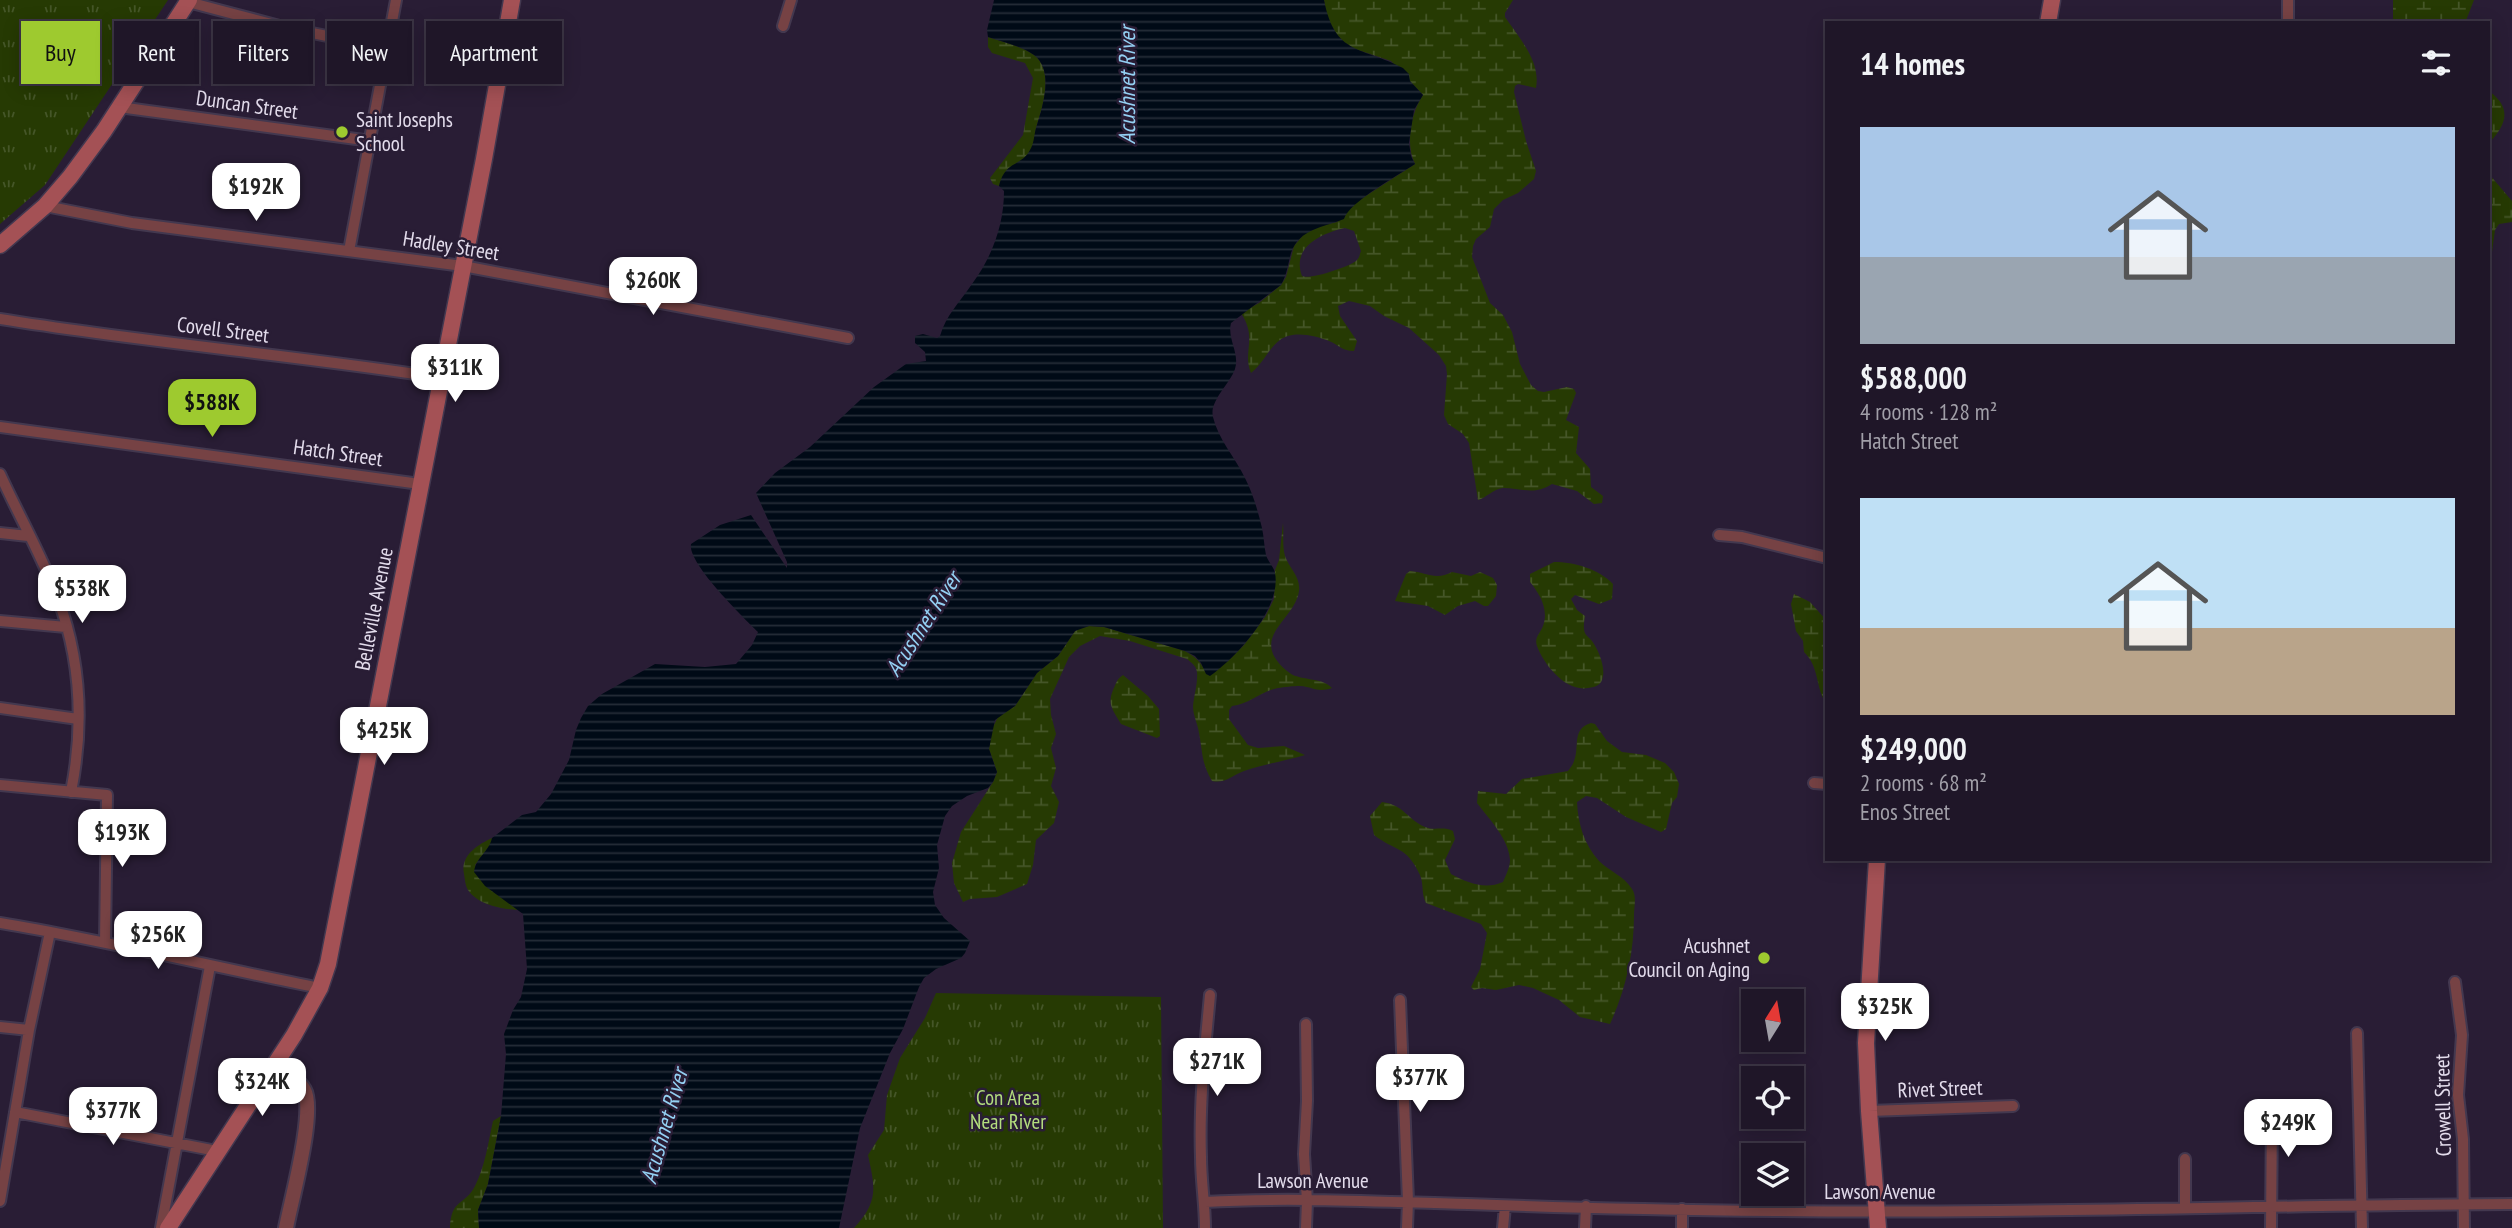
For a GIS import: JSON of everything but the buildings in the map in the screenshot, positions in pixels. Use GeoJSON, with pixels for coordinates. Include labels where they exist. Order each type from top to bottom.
{"type":"FeatureCollection","features":[{"type":"Feature","properties":{"kind":"main road","name":"Belleville Avenue"},"geometry":{"type":"LineString","coordinates":[[168,1228],[275,1065],[320,988],[328,964],[442,378],[512,0]]}},
{"type":"Feature","properties":{"kind":"main road"},"geometry":{"type":"LineString","coordinates":[[2048,21],[2052,0]]}},
{"type":"Feature","properties":{"kind":"main road"},"geometry":{"type":"LineString","coordinates":[[0,245],[45,206],[79,166],[189,1]]}},
{"type":"Feature","properties":{"kind":"main road"},"geometry":{"type":"LineString","coordinates":[[1877,861],[1867,1021],[1869,1111],[1878,1228]]}},
{"type":"Feature","properties":{"kind":"street"},"geometry":{"type":"LineString","coordinates":[[392,21],[396,0]]}},
{"type":"Feature","properties":{"kind":"street"},"geometry":{"type":"LineString","coordinates":[[783,26],[791,0]]}},
{"type":"Feature","properties":{"kind":"street"},"geometry":{"type":"LineString","coordinates":[[2288,0],[2288,21]]}},
{"type":"Feature","properties":{"kind":"street"},"geometry":{"type":"LineString","coordinates":[[189,1],[327,36]]}},
{"type":"Feature","properties":{"kind":"street"},"geometry":{"type":"LineString","coordinates":[[349,251],[381,84]]}},
{"type":"Feature","properties":{"kind":"street","name":"Duncan Street"},"geometry":{"type":"LineString","coordinates":[[119,107],[371,141]]}},
{"type":"Feature","properties":{"kind":"street","name":"Hadley Street"},"geometry":{"type":"LineString","coordinates":[[45,206],[132,223],[463,266],[848,338]]}},
{"type":"Feature","properties":{"kind":"street","name":"Covell Street"},"geometry":{"type":"LineString","coordinates":[[0,319],[74,331],[346,363],[442,378]]}},
{"type":"Feature","properties":{"kind":"street","name":"Hatch Street"},"geometry":{"type":"LineString","coordinates":[[0,427],[420,484]]}},
{"type":"Feature","properties":{"kind":"street"},"geometry":{"type":"LineString","coordinates":[[0,474],[56,593],[66,626],[76,672],[78,719],[77,755],[71,792]]}},
{"type":"Feature","properties":{"kind":"street"},"geometry":{"type":"LineString","coordinates":[[0,533],[28,536]]}},
{"type":"Feature","properties":{"kind":"street"},"geometry":{"type":"LineString","coordinates":[[1719,535],[1742,537],[1825,558]]}},
{"type":"Feature","properties":{"kind":"street"},"geometry":{"type":"LineString","coordinates":[[0,621],[66,626]]}},
{"type":"Feature","properties":{"kind":"street"},"geometry":{"type":"LineString","coordinates":[[0,708],[78,719]]}},
{"type":"Feature","properties":{"kind":"street"},"geometry":{"type":"LineString","coordinates":[[1814,783],[1825,783]]}},
{"type":"Feature","properties":{"kind":"street"},"geometry":{"type":"LineString","coordinates":[[0,785],[107,795],[105,942]]}},
{"type":"Feature","properties":{"kind":"street"},"geometry":{"type":"LineString","coordinates":[[0,923],[105,942],[210,967],[320,988]]}},
{"type":"Feature","properties":{"kind":"street"},"geometry":{"type":"LineString","coordinates":[[0,1201],[29,1030],[50,932]]}},
{"type":"Feature","properties":{"kind":"street"},"geometry":{"type":"LineString","coordinates":[[162,1228],[210,967]]}},
{"type":"Feature","properties":{"kind":"street","name":"Crowell Street"},"geometry":{"type":"LineString","coordinates":[[2455,982],[2462,1035],[2458,1095],[2463,1139],[2464,1228]]}},
{"type":"Feature","properties":{"kind":"street"},"geometry":{"type":"LineString","coordinates":[[1205,1228],[1200,1158],[1201,1085],[1210,995]]}},
{"type":"Feature","properties":{"kind":"street"},"geometry":{"type":"LineString","coordinates":[[1399,1000],[1407,1228]]}},
{"type":"Feature","properties":{"kind":"street"},"geometry":{"type":"LineString","coordinates":[[1306,1024],[1306,1228]]}},
{"type":"Feature","properties":{"kind":"street"},"geometry":{"type":"LineString","coordinates":[[0,1027],[29,1030]]}},
{"type":"Feature","properties":{"kind":"street"},"geometry":{"type":"LineString","coordinates":[[2357,1033],[2362,1228]]}},
{"type":"Feature","properties":{"kind":"street"},"geometry":{"type":"LineString","coordinates":[[275,1065],[303,1088],[308,1102],[286,1228]]}},
{"type":"Feature","properties":{"kind":"street","name":"Rivet Street"},"geometry":{"type":"LineString","coordinates":[[1869,1111],[2013,1106]]}},
{"type":"Feature","properties":{"kind":"street"},"geometry":{"type":"LineString","coordinates":[[2271,1228],[2272,1110]]}},
{"type":"Feature","properties":{"kind":"street"},"geometry":{"type":"LineString","coordinates":[[15,1112],[217,1151]]}},
{"type":"Feature","properties":{"kind":"street"},"geometry":{"type":"LineString","coordinates":[[0,1129],[12,1129]]}},
{"type":"Feature","properties":{"kind":"street"},"geometry":{"type":"LineString","coordinates":[[2185,1159],[2185,1207]]}},
{"type":"Feature","properties":{"kind":"street","name":"Lawson Avenue"},"geometry":{"type":"LineString","coordinates":[[1205,1202],[1408,1201],[1505,1206],[1963,1212],[2185,1207],[2272,1208],[2361,1204],[2512,1204]]}},
{"type":"Feature","properties":{"kind":"street"},"geometry":{"type":"LineString","coordinates":[[1503,1228],[1505,1206]]}},
{"type":"Feature","properties":{"kind":"street"},"geometry":{"type":"LineString","coordinates":[[1585,1228],[1586,1206]]}},
{"type":"Feature","properties":{"kind":"street"},"geometry":{"type":"LineString","coordinates":[[1682,1209],[1682,1228]]}},
{"type":"Feature","properties":{"kind":"green space"},"geometry":{"type":"Polygon","coordinates":[[[0,0],[168,0],[154,21],[114,21],[114,81],[45,185],[0,224],[0,0]]]}},
{"type":"Feature","properties":{"kind":"green space"},"geometry":{"type":"Polygon","coordinates":[[[1324,0],[1513,0],[1505,17],[1528,50],[1537,78],[1536,88],[1518,84],[1514,92],[1536,171],[1534,179],[1494,209],[1490,227],[1476,239],[1472,257],[1490,303],[1503,315],[1512,332],[1520,364],[1531,385],[1544,392],[1567,387],[1574,389],[1576,393],[1566,420],[1579,427],[1576,453],[1590,469],[1591,487],[1603,496],[1602,503],[1594,504],[1577,491],[1552,484],[1533,491],[1503,488],[1478,500],[1469,443],[1463,434],[1448,424],[1444,415],[1446,366],[1439,355],[1409,328],[1370,306],[1349,301],[1338,306],[1340,316],[1357,341],[1354,351],[1343,349],[1318,337],[1291,335],[1280,340],[1251,373],[1248,330],[1241,313],[1259,303],[1281,285],[1286,277],[1294,246],[1304,234],[1337,222],[1355,203],[1415,164],[1410,148],[1411,129],[1415,110],[1423,95],[1391,61],[1355,49],[1340,40],[1327,18],[1324,0]],[[1345,228],[1336,230],[1311,243],[1301,257],[1302,276],[1329,272],[1356,261],[1361,251],[1354,231],[1345,228]]]}},
{"type":"Feature","properties":{"kind":"green space"},"geometry":{"type":"Polygon","coordinates":[[[2393,0],[2474,0],[2466,21],[2393,21],[2393,0]]]}},
{"type":"Feature","properties":{"kind":"green space"},"geometry":{"type":"Polygon","coordinates":[[[988,37],[1034,55],[1044,70],[1045,80],[1044,100],[1031,150],[1005,173],[999,186],[993,184],[990,178],[1023,135],[1033,78],[1025,63],[992,53],[988,47],[988,37]]]}},
{"type":"Feature","properties":{"kind":"green space"},"geometry":{"type":"Polygon","coordinates":[[[2490,92],[2504,110],[2500,129],[2490,142],[2490,92]]]}},
{"type":"Feature","properties":{"kind":"green space"},"geometry":{"type":"Polygon","coordinates":[[[2490,175],[2512,201],[2512,222],[2499,224],[2495,230],[2490,254],[2490,175]]]}},
{"type":"Feature","properties":{"kind":"green space"},"geometry":{"type":"Polygon","coordinates":[[[1283,523],[1285,556],[1297,577],[1299,591],[1296,602],[1276,630],[1271,648],[1276,659],[1287,671],[1332,688],[1319,690],[1297,686],[1272,690],[1232,706],[1229,719],[1248,745],[1258,748],[1284,746],[1305,755],[1252,769],[1225,780],[1212,781],[1204,763],[1193,710],[1197,676],[1195,666],[1187,659],[1130,641],[1100,636],[1080,646],[1069,657],[1050,699],[1056,734],[1051,748],[1056,768],[1051,786],[1059,802],[1054,823],[1036,840],[1027,884],[997,897],[963,902],[954,883],[952,863],[961,832],[997,772],[989,749],[991,731],[998,717],[1015,706],[1037,673],[1058,656],[1075,631],[1089,626],[1104,627],[1185,651],[1198,660],[1206,673],[1228,661],[1265,617],[1274,599],[1275,570],[1279,560],[1283,523]]]}},
{"type":"Feature","properties":{"kind":"green space"},"geometry":{"type":"Polygon","coordinates":[[[1554,562],[1586,567],[1613,584],[1612,599],[1599,604],[1575,595],[1571,599],[1577,610],[1585,616],[1585,633],[1594,644],[1602,663],[1602,679],[1594,687],[1572,686],[1557,676],[1550,669],[1536,643],[1545,614],[1540,597],[1530,582],[1530,574],[1554,562]]]}},
{"type":"Feature","properties":{"kind":"green space"},"geometry":{"type":"Polygon","coordinates":[[[1410,571],[1436,576],[1452,572],[1471,576],[1480,572],[1493,578],[1497,585],[1496,596],[1488,606],[1475,601],[1458,606],[1445,615],[1428,606],[1395,601],[1406,574],[1410,571]]]}},
{"type":"Feature","properties":{"kind":"green space"},"geometry":{"type":"Polygon","coordinates":[[[1794,594],[1810,602],[1825,619],[1825,702],[1813,664],[1804,652],[1803,641],[1796,631],[1791,604],[1794,594]]]}},
{"type":"Feature","properties":{"kind":"green space"},"geometry":{"type":"Polygon","coordinates":[[[1123,675],[1159,709],[1160,736],[1157,738],[1121,724],[1113,711],[1111,695],[1123,675]]]}},
{"type":"Feature","properties":{"kind":"green space"},"geometry":{"type":"Polygon","coordinates":[[[1591,723],[1595,724],[1607,741],[1622,752],[1646,755],[1665,763],[1674,772],[1679,784],[1666,829],[1661,832],[1626,817],[1597,798],[1586,796],[1577,802],[1580,826],[1589,848],[1599,861],[1629,884],[1634,895],[1631,957],[1625,984],[1610,1024],[1580,1017],[1559,1000],[1533,988],[1519,985],[1496,990],[1474,990],[1471,987],[1480,969],[1487,933],[1481,924],[1426,903],[1421,878],[1415,865],[1400,850],[1374,835],[1370,816],[1382,802],[1401,809],[1425,827],[1453,831],[1455,839],[1445,860],[1451,874],[1477,884],[1503,882],[1510,860],[1509,852],[1498,830],[1477,803],[1478,791],[1506,794],[1522,779],[1568,771],[1576,756],[1578,734],[1591,723]]]}},
{"type":"Feature","properties":{"kind":"green space"},"geometry":{"type":"Polygon","coordinates":[[[492,838],[491,844],[475,865],[518,910],[484,903],[472,895],[466,886],[463,868],[467,857],[475,848],[492,838]]]}},
{"type":"Feature","properties":{"kind":"green space","name":"Con Area Near River"},"geometry":{"type":"Polygon","coordinates":[[[936,993],[1161,997],[1163,1228],[854,1228],[868,1210],[873,1194],[868,1155],[884,1130],[887,1095],[900,1058],[925,1018],[936,993]]]}},
{"type":"Feature","properties":{"kind":"green space"},"geometry":{"type":"Polygon","coordinates":[[[501,1116],[488,1184],[478,1210],[479,1228],[450,1228],[453,1212],[475,1186],[484,1163],[493,1121],[501,1116]]]}},
{"type":"Feature","properties":{"kind":"water","name":"Acushnet River"},"geometry":{"type":"Polygon","coordinates":[[[994,0],[1324,0],[1335,31],[1343,40],[1362,52],[1403,68],[1409,74],[1410,81],[1423,95],[1414,110],[1409,143],[1415,164],[1364,197],[1344,219],[1313,230],[1300,238],[1291,253],[1281,285],[1231,323],[1235,369],[1214,405],[1213,417],[1255,503],[1266,555],[1275,573],[1271,601],[1244,645],[1210,676],[1195,656],[1185,651],[1104,627],[1089,626],[1075,631],[1058,656],[1037,673],[1015,706],[995,720],[989,749],[997,772],[993,782],[988,788],[967,796],[952,806],[945,816],[937,845],[939,868],[933,892],[935,905],[944,918],[970,941],[961,958],[936,969],[924,978],[919,987],[860,1128],[839,1228],[479,1228],[478,1210],[488,1184],[501,1116],[506,1054],[504,1034],[521,997],[527,969],[523,914],[485,886],[474,872],[475,867],[492,838],[522,815],[536,812],[551,794],[569,760],[581,718],[588,706],[602,694],[655,664],[705,667],[736,664],[752,645],[758,632],[706,576],[692,553],[691,544],[720,525],[751,515],[787,568],[787,562],[756,493],[775,473],[810,447],[874,387],[906,364],[926,361],[925,352],[915,343],[915,336],[940,336],[950,315],[979,274],[991,252],[1002,216],[1004,191],[999,186],[1005,172],[1031,148],[1045,90],[1044,70],[1034,55],[988,37],[987,30],[994,0]]]}},
{"type":"Feature","properties":{"kind":"place","name":"Saint Josephs School"},"geometry":{"type":"Point","coordinates":[342,132]}},
{"type":"Feature","properties":{"kind":"place","name":"Acushnet Council on Aging"},"geometry":{"type":"Point","coordinates":[1764,958]}}]}
